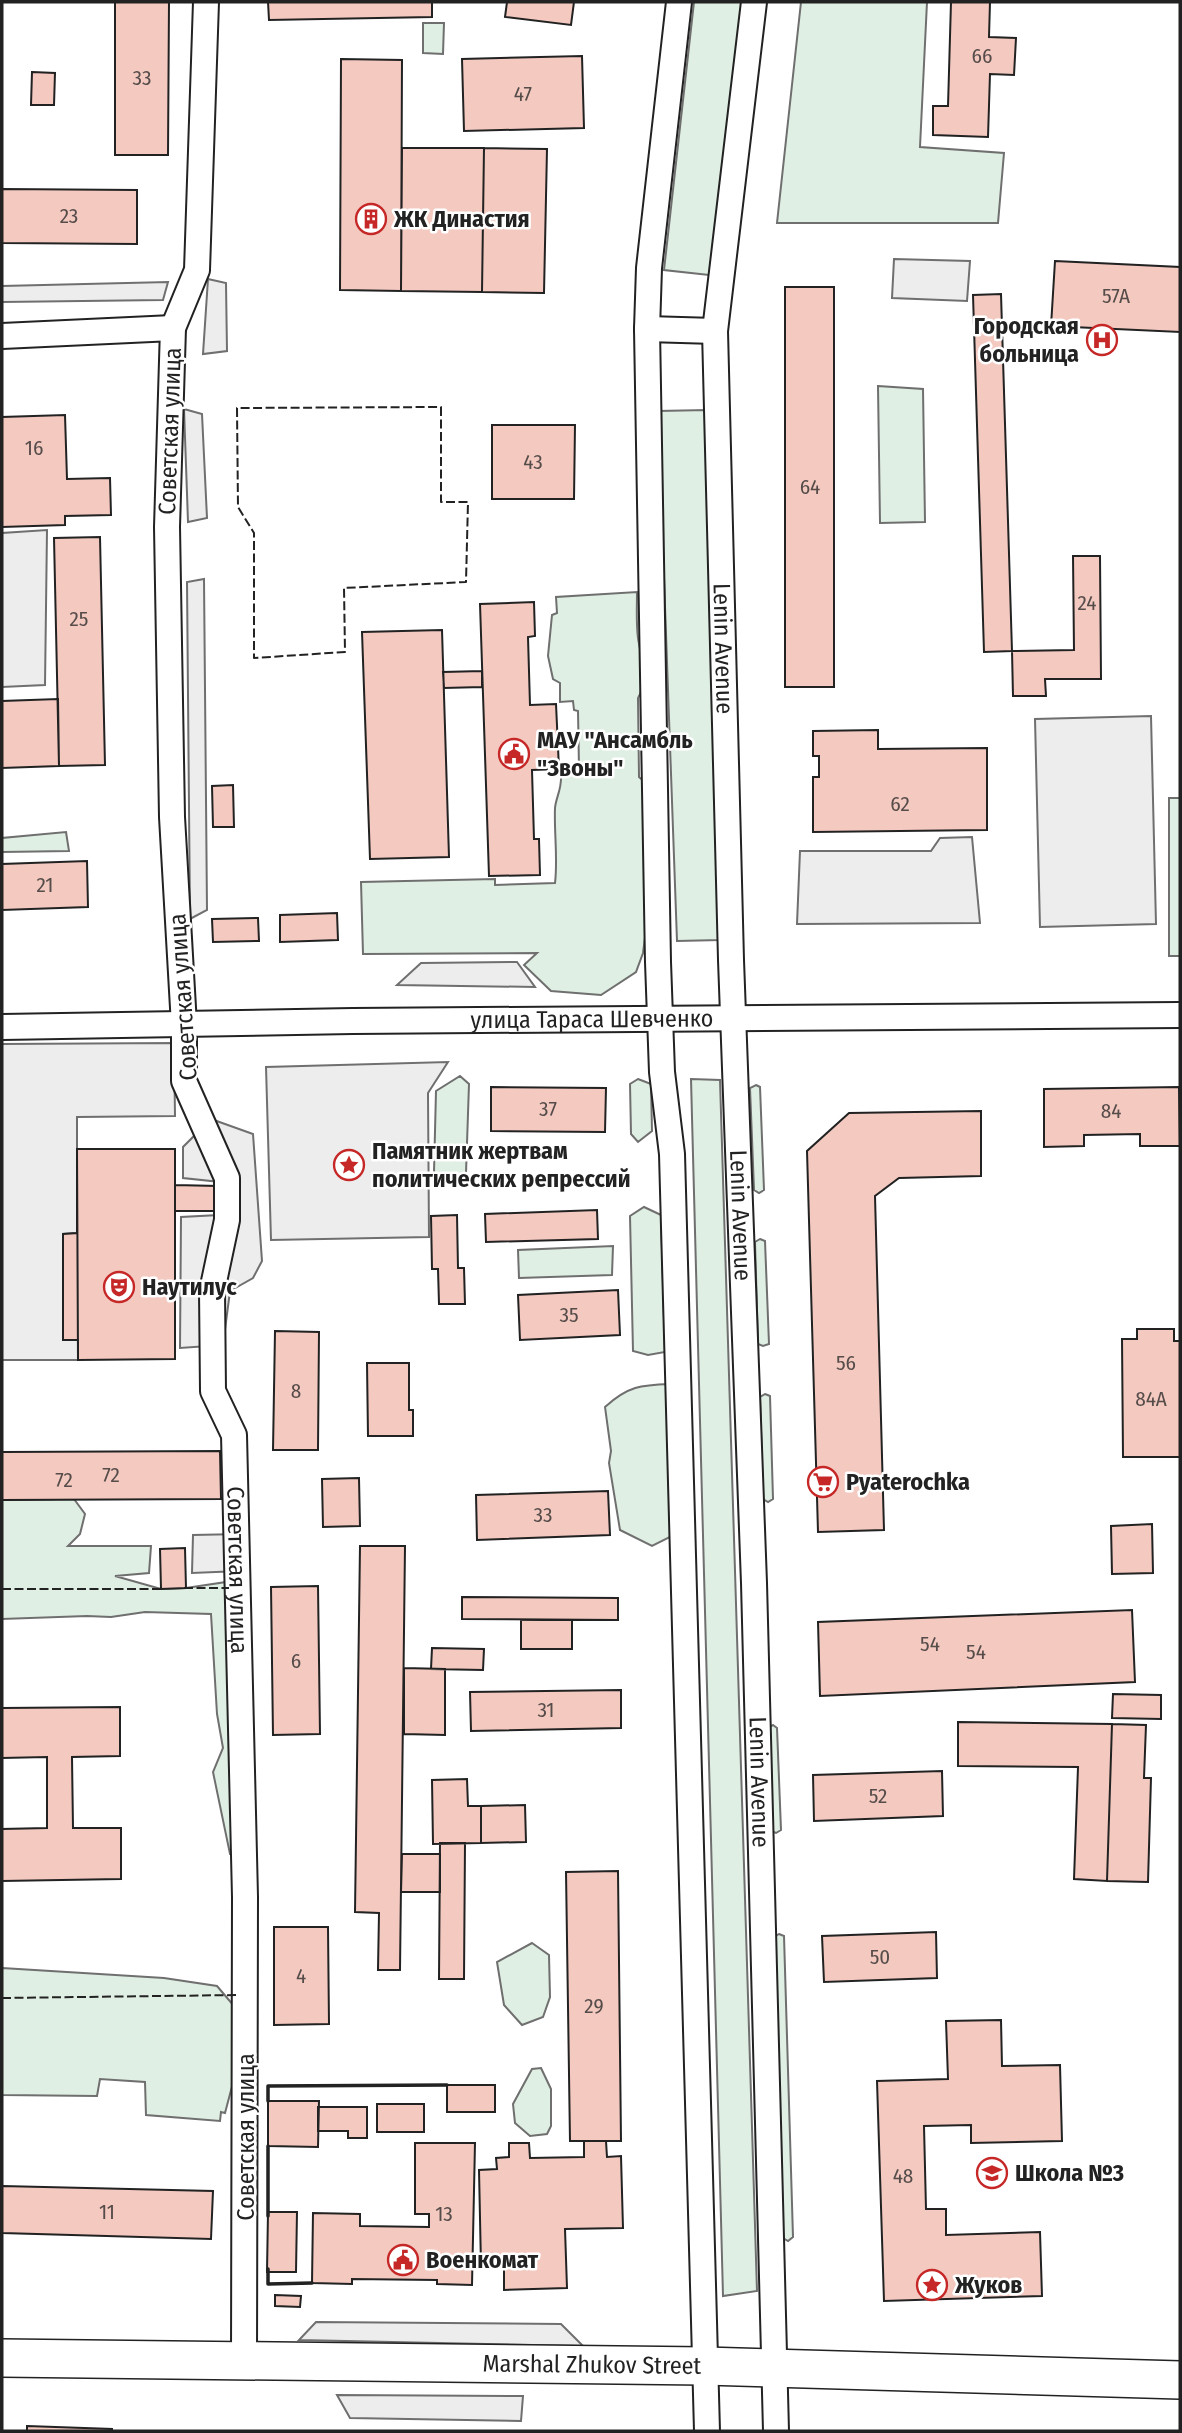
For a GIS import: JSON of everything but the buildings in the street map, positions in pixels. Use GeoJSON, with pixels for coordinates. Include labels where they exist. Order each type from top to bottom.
{"type":"FeatureCollection","features":[{"type":"Feature","properties":{"kind":"main road","name":"Marshal Zhukov Street"},"geometry":{"type":"LineString","coordinates":[[2,2358],[775,2367],[1180,2380]]}},
{"type":"Feature","properties":{"kind":"street","name":"Советская улица"},"geometry":{"type":"LineString","coordinates":[[206,2],[197,270],[173,328],[167,540],[172,817],[184,1025],[184,1081],[226,1178],[227,1220],[212,1291],[213,1391],[234,1435],[245,1911],[244,2362]]}},
{"type":"Feature","properties":{"kind":"street"},"geometry":{"type":"LineString","coordinates":[[679,2],[649,268],[647,330],[662,1072],[672,1154],[707,2431]]}},
{"type":"Feature","properties":{"kind":"street","name":"Lenin Avenue"},"geometry":{"type":"LineString","coordinates":[[754,2],[715,331],[733,1020],[754,1583],[776,2431]]}},
{"type":"Feature","properties":{"kind":"street"},"geometry":{"type":"LineString","coordinates":[[2,336],[173,328]]}},
{"type":"Feature","properties":{"kind":"street"},"geometry":{"type":"LineString","coordinates":[[647,330],[715,331]]}},
{"type":"Feature","properties":{"kind":"street","name":"улица Тараса Шевченко"},"geometry":{"type":"LineString","coordinates":[[2,1027],[353,1021],[661,1021],[1180,1015]]}},
{"type":"Feature","properties":{"kind":"green space"},"geometry":{"type":"Polygon","coordinates":[[[694,2],[747,2],[718,276],[664,270],[694,2]]]}},
{"type":"Feature","properties":{"kind":"green space"},"geometry":{"type":"Polygon","coordinates":[[[801,2],[927,2],[920,147],[1004,153],[998,223],[777,223],[801,2]]]}},
{"type":"Feature","properties":{"kind":"green space"},"geometry":{"type":"Polygon","coordinates":[[[423,23],[444,23],[443,54],[423,53],[423,23]]]}},
{"type":"Feature","properties":{"kind":"green space"},"geometry":{"type":"Polygon","coordinates":[[[878,386],[923,389],[925,522],[880,523],[878,386]]]}},
{"type":"Feature","properties":{"kind":"green space"},"geometry":{"type":"Polygon","coordinates":[[[707,410],[720,940],[677,941],[658,411],[707,410]]]}},
{"type":"Feature","properties":{"kind":"green space"},"geometry":{"type":"Polygon","coordinates":[[[637,592],[637,632],[644,677],[638,698],[639,777],[646,783],[646,930],[643,953],[636,972],[601,995],[551,991],[524,965],[537,953],[363,954],[361,882],[495,879],[495,885],[555,883],[555,808],[561,775],[567,775],[569,770],[579,768],[578,711],[574,710],[573,701],[560,702],[560,683],[553,679],[548,656],[552,615],[557,613],[556,597],[637,592]]]}},
{"type":"Feature","properties":{"kind":"green space"},"geometry":{"type":"Polygon","coordinates":[[[1169,798],[1180,798],[1180,956],[1169,956],[1169,798]]]}},
{"type":"Feature","properties":{"kind":"green space"},"geometry":{"type":"Polygon","coordinates":[[[66,832],[69,851],[2,852],[2,838],[66,832]]]}},
{"type":"Feature","properties":{"kind":"green space"},"geometry":{"type":"Polygon","coordinates":[[[460,1076],[469,1084],[466,1173],[460,1180],[441,1182],[434,1172],[436,1091],[460,1076]]]}},
{"type":"Feature","properties":{"kind":"green space"},"geometry":{"type":"Polygon","coordinates":[[[638,1079],[651,1084],[652,1131],[638,1142],[631,1134],[630,1084],[638,1079]]]}},
{"type":"Feature","properties":{"kind":"green space"},"geometry":{"type":"Polygon","coordinates":[[[691,1079],[720,1080],[757,2291],[723,2296],[691,1079]]]}},
{"type":"Feature","properties":{"kind":"green space"},"geometry":{"type":"Polygon","coordinates":[[[756,1085],[760,1087],[764,1190],[759,1193],[754,1190],[750,1088],[756,1085]]]}},
{"type":"Feature","properties":{"kind":"green space"},"geometry":{"type":"Polygon","coordinates":[[[644,1207],[661,1215],[665,1352],[648,1355],[633,1351],[630,1216],[644,1207]]]}},
{"type":"Feature","properties":{"kind":"green space"},"geometry":{"type":"Polygon","coordinates":[[[760,1239],[765,1241],[769,1344],[763,1346],[758,1344],[755,1242],[760,1239]]]}},
{"type":"Feature","properties":{"kind":"green space"},"geometry":{"type":"Polygon","coordinates":[[[613,1246],[612,1275],[519,1278],[518,1250],[613,1246]]]}},
{"type":"Feature","properties":{"kind":"green space"},"geometry":{"type":"Polygon","coordinates":[[[670,1384],[674,1535],[652,1546],[620,1530],[609,1463],[611,1451],[605,1407],[635,1388],[670,1384]]]}},
{"type":"Feature","properties":{"kind":"green space"},"geometry":{"type":"Polygon","coordinates":[[[765,1394],[770,1396],[773,1499],[768,1502],[763,1499],[760,1397],[765,1394]]]}},
{"type":"Feature","properties":{"kind":"green space"},"geometry":{"type":"Polygon","coordinates":[[[74,1499],[85,1514],[80,1534],[68,1546],[151,1546],[149,1573],[115,1576],[161,1589],[233,1581],[239,1853],[230,1854],[213,1772],[223,1748],[217,1714],[211,1614],[145,1612],[111,1617],[2,1619],[2,1500],[74,1499]]]}},
{"type":"Feature","properties":{"kind":"green space"},"geometry":{"type":"Polygon","coordinates":[[[773,1725],[777,1728],[781,1830],[776,1833],[771,1831],[767,1728],[773,1725]]]}},
{"type":"Feature","properties":{"kind":"green space"},"geometry":{"type":"Polygon","coordinates":[[[779,1934],[784,1936],[793,2237],[788,2241],[783,2238],[774,1937],[779,1934]]]}},
{"type":"Feature","properties":{"kind":"green space"},"geometry":{"type":"Polygon","coordinates":[[[532,1943],[549,1955],[550,1997],[543,2017],[522,2025],[504,2005],[497,1962],[532,1943]]]}},
{"type":"Feature","properties":{"kind":"green space"},"geometry":{"type":"Polygon","coordinates":[[[2,1968],[164,1978],[217,1986],[240,2013],[244,2041],[225,2113],[221,2112],[220,2121],[146,2115],[145,2082],[100,2079],[97,2096],[2,2095],[2,1968]]]}},
{"type":"Feature","properties":{"kind":"green space"},"geometry":{"type":"Polygon","coordinates":[[[541,2068],[551,2089],[551,2126],[547,2134],[530,2136],[515,2123],[513,2104],[532,2069],[541,2068]]]}},
{"type":"Feature","properties":{"kind":"shaded area"},"geometry":{"type":"Polygon","coordinates":[[[894,259],[970,261],[967,301],[892,298],[894,259]]]}},
{"type":"Feature","properties":{"kind":"shaded area"},"geometry":{"type":"Polygon","coordinates":[[[208,279],[226,283],[227,351],[203,354],[208,279]]]}},
{"type":"Feature","properties":{"kind":"shaded area"},"geometry":{"type":"Polygon","coordinates":[[[168,282],[163,300],[2,302],[2,286],[168,282]]]}},
{"type":"Feature","properties":{"kind":"shaded area"},"geometry":{"type":"Polygon","coordinates":[[[184,409],[202,414],[207,518],[188,522],[184,409]]]}},
{"type":"Feature","properties":{"kind":"shaded area"},"geometry":{"type":"Polygon","coordinates":[[[47,530],[45,685],[2,687],[2,533],[47,530]]]}},
{"type":"Feature","properties":{"kind":"shaded area"},"geometry":{"type":"Polygon","coordinates":[[[204,579],[207,910],[190,919],[187,582],[204,579]]]}},
{"type":"Feature","properties":{"kind":"shaded area"},"geometry":{"type":"Polygon","coordinates":[[[1151,716],[1156,924],[1040,927],[1035,719],[1151,716]]]}},
{"type":"Feature","properties":{"kind":"shaded area"},"geometry":{"type":"Polygon","coordinates":[[[972,837],[980,923],[797,924],[800,851],[931,851],[940,838],[972,837]]]}},
{"type":"Feature","properties":{"kind":"shaded area"},"geometry":{"type":"Polygon","coordinates":[[[517,962],[535,987],[397,985],[421,963],[517,962]]]}},
{"type":"Feature","properties":{"kind":"shaded area"},"geometry":{"type":"Polygon","coordinates":[[[174,1043],[175,1116],[77,1117],[77,1233],[63,1234],[63,1340],[78,1340],[78,1360],[2,1360],[2,1044],[174,1043]]]}},
{"type":"Feature","properties":{"kind":"shaded area","name":"Памятник жертвам политических репрессий"},"geometry":{"type":"Polygon","coordinates":[[[448,1062],[428,1093],[429,1237],[271,1240],[266,1067],[448,1062]]]}},
{"type":"Feature","properties":{"kind":"shaded area"},"geometry":{"type":"Polygon","coordinates":[[[211,1119],[253,1134],[262,1261],[253,1278],[230,1291],[223,1345],[180,1348],[181,1217],[219,1215],[220,1182],[183,1178],[183,1147],[211,1119]]]}},
{"type":"Feature","properties":{"kind":"shaded area"},"geometry":{"type":"Polygon","coordinates":[[[241,1534],[240,1571],[192,1573],[193,1535],[241,1534]]]}},
{"type":"Feature","properties":{"kind":"shaded area"},"geometry":{"type":"Polygon","coordinates":[[[316,2322],[561,2324],[583,2346],[299,2340],[316,2322]]]}},
{"type":"Feature","properties":{"kind":"shaded area"},"geometry":{"type":"Polygon","coordinates":[[[337,2395],[523,2396],[521,2421],[350,2418],[337,2395]]]}},
{"type":"Feature","properties":{"kind":"fence"},"geometry":{"type":"LineString","coordinates":[[441,407],[441,502],[468,502],[466,582],[344,588],[345,652],[254,658],[254,533],[238,507],[237,408],[441,407]]}},
{"type":"Feature","properties":{"kind":"fence"},"geometry":{"type":"LineString","coordinates":[[184,1588],[229,1588]]}},
{"type":"Feature","properties":{"kind":"fence"},"geometry":{"type":"LineString","coordinates":[[2,1589],[163,1589]]}},
{"type":"Feature","properties":{"kind":"fence"},"geometry":{"type":"LineString","coordinates":[[2,1998],[239,1995]]}},
{"type":"Feature","properties":{"kind":"wall"},"geometry":{"type":"LineString","coordinates":[[268,2101],[268,2086],[447,2085]]}},
{"type":"Feature","properties":{"kind":"wall"},"geometry":{"type":"LineString","coordinates":[[268,2146],[268,2216]]}},
{"type":"Feature","properties":{"kind":"wall"},"geometry":{"type":"LineString","coordinates":[[268,2269],[268,2284],[312,2283]]}},
{"type":"Feature","properties":{"kind":"place","name":"ЖК Династия"},"geometry":{"type":"Point","coordinates":[371,219]}},
{"type":"Feature","properties":{"kind":"place","name":"Городская больница"},"geometry":{"type":"Point","coordinates":[1102,340]}},
{"type":"Feature","properties":{"kind":"place","name":"МАУ \"Ансамбль \"Звоны\""},"geometry":{"type":"Point","coordinates":[514,754]}},
{"type":"Feature","properties":{"kind":"place","name":"Памятник жертвам политических репрессий"},"geometry":{"type":"Point","coordinates":[349,1165]}},
{"type":"Feature","properties":{"kind":"place","name":"Наутилус"},"geometry":{"type":"Point","coordinates":[119,1287]}},
{"type":"Feature","properties":{"kind":"place","name":"Pyaterochka"},"geometry":{"type":"Point","coordinates":[823,1482]}},
{"type":"Feature","properties":{"kind":"place","name":"Школа №3"},"geometry":{"type":"Point","coordinates":[992,2173]}},
{"type":"Feature","properties":{"kind":"place","name":"Военкомат"},"geometry":{"type":"Point","coordinates":[403,2260]}},
{"type":"Feature","properties":{"kind":"place","name":"Жуков"},"geometry":{"type":"Point","coordinates":[932,2285]}}]}
